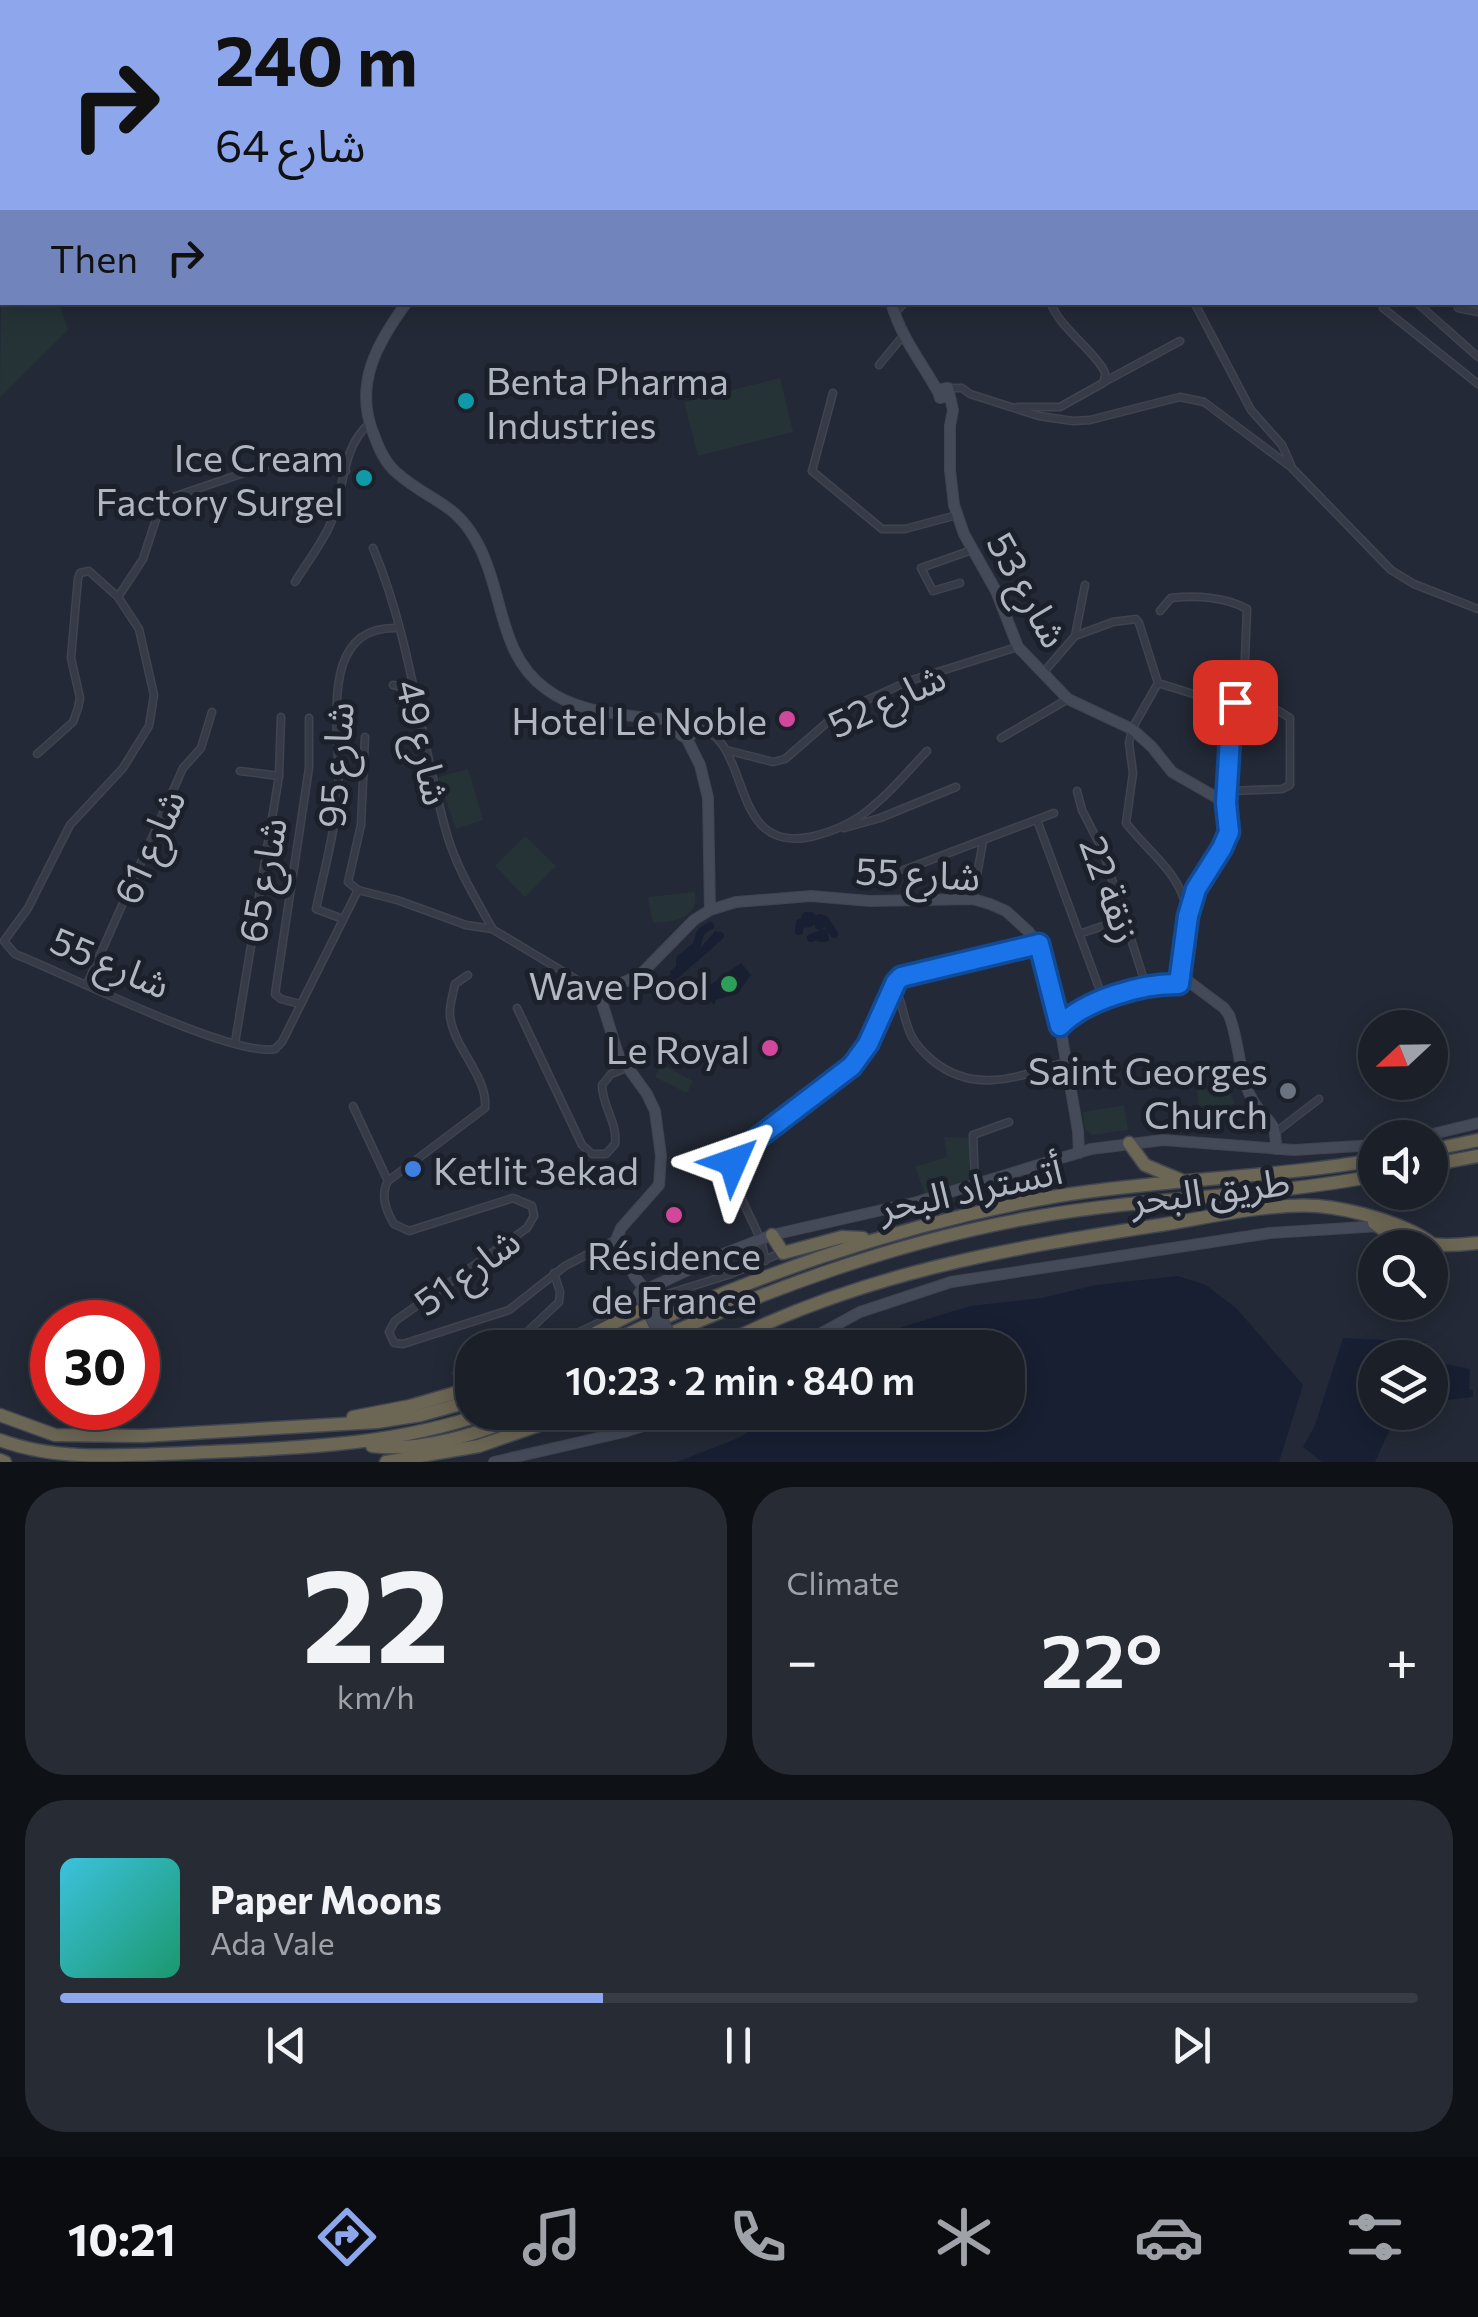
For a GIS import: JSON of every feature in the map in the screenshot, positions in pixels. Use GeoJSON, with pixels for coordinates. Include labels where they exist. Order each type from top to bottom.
{"type":"FeatureCollection","features":[{"type":"Feature","properties":{"kind":"highway"},"geometry":{"type":"LineString","coordinates":[[1448,1146],[1478,1140]]}},
{"type":"Feature","properties":{"kind":"highway"},"geometry":{"type":"LineString","coordinates":[[1130,1143],[1146,1164],[1183,1182]]}},
{"type":"Feature","properties":{"kind":"highway"},"geometry":{"type":"LineString","coordinates":[[1448,1162],[1478,1156]]}},
{"type":"Feature","properties":{"kind":"highway","name":"أتستراد البحر"},"geometry":{"type":"LineString","coordinates":[[638,1330],[722,1292],[870,1240],[1057,1196],[1358,1162]]}},
{"type":"Feature","properties":{"kind":"highway","name":"أتستراد البحر"},"geometry":{"type":"LineString","coordinates":[[679,1330],[762,1294],[848,1264],[994,1226],[1155,1200],[1358,1178]]}},
{"type":"Feature","properties":{"kind":"highway","name":"طريق البحر"},"geometry":{"type":"LineString","coordinates":[[755,1330],[899,1275],[991,1252],[1295,1207],[1317,1206],[1377,1222]]}},
{"type":"Feature","properties":{"kind":"highway"},"geometry":{"type":"LineString","coordinates":[[1377,1222],[1432,1244],[1478,1244]]}},
{"type":"Feature","properties":{"kind":"highway"},"geometry":{"type":"LineString","coordinates":[[766,1237],[782,1252],[842,1237],[870,1240]]}},
{"type":"Feature","properties":{"kind":"highway"},"geometry":{"type":"LineString","coordinates":[[594,1330],[646,1297]]}},
{"type":"Feature","properties":{"kind":"highway"},"geometry":{"type":"LineString","coordinates":[[333,1427],[354,1417],[455,1394]]}},
{"type":"Feature","properties":{"kind":"highway"},"geometry":{"type":"LineString","coordinates":[[0,1415],[37,1430],[73,1436],[333,1427],[410,1418],[455,1406]]}},
{"type":"Feature","properties":{"kind":"highway"},"geometry":{"type":"LineString","coordinates":[[0,1440],[41,1452],[99,1456],[360,1444],[455,1422]]}},
{"type":"Feature","properties":{"kind":"highway"},"geometry":{"type":"LineString","coordinates":[[360,1444],[403,1448],[476,1430]]}},
{"type":"Feature","properties":{"kind":"highway"},"geometry":{"type":"LineString","coordinates":[[386,1462],[479,1446],[525,1430]]}},
{"type":"Feature","properties":{"kind":"street"},"geometry":{"type":"LineString","coordinates":[[406,305],[390,326],[368,378],[364,399],[369,424],[394,471],[446,504],[470,529],[485,558],[512,649],[526,672],[550,692],[584,708],[668,720],[688,731],[707,732],[724,750],[764,830],[785,838],[796,839],[880,818],[956,787]]}},
{"type":"Feature","properties":{"kind":"street"},"geometry":{"type":"LineString","coordinates":[[1052,305],[1066,330],[1101,367],[1103,383]]}},
{"type":"Feature","properties":{"kind":"street"},"geometry":{"type":"LineString","coordinates":[[1196,305],[1246,401],[1288,454],[1291,466]]}},
{"type":"Feature","properties":{"kind":"street"},"geometry":{"type":"LineString","coordinates":[[1419,305],[1478,357]]}},
{"type":"Feature","properties":{"kind":"street","name":"شارع 53"},"geometry":{"type":"LineString","coordinates":[[893,308],[902,337],[930,376],[950,393],[950,426]]}},
{"type":"Feature","properties":{"kind":"street"},"geometry":{"type":"LineString","coordinates":[[1383,308],[1478,384]]}},
{"type":"Feature","properties":{"kind":"street"},"geometry":{"type":"LineString","coordinates":[[1458,308],[1478,312]]}},
{"type":"Feature","properties":{"kind":"street"},"geometry":{"type":"LineString","coordinates":[[879,365],[902,337]]}},
{"type":"Feature","properties":{"kind":"street"},"geometry":{"type":"LineString","coordinates":[[1012,407],[1060,407],[1180,340]]}},
{"type":"Feature","properties":{"kind":"street"},"geometry":{"type":"LineString","coordinates":[[832,393],[812,471],[882,529],[905,529],[957,515]]}},
{"type":"Feature","properties":{"kind":"street"},"geometry":{"type":"LineString","coordinates":[[950,393],[1056,420],[1090,420],[1190,397],[1211,406],[1291,466],[1391,570],[1414,584],[1478,609]]}},
{"type":"Feature","properties":{"kind":"street","name":"شارع 53"},"geometry":{"type":"LineString","coordinates":[[950,393],[951,486],[957,515],[996,591],[1016,642],[1068,699],[1132,729],[1180,778],[1227,797]]}},
{"type":"Feature","properties":{"kind":"street"},"geometry":{"type":"LineString","coordinates":[[295,582],[328,528],[354,440],[369,424]]}},
{"type":"Feature","properties":{"kind":"street"},"geometry":{"type":"LineString","coordinates":[[37,754],[73,722],[78,708],[80,698],[71,658],[79,576],[83,572],[90,572],[118,597],[143,559],[158,513],[170,498],[294,456],[346,471]]}},
{"type":"Feature","properties":{"kind":"street","name":"شارع 49"},"geometry":{"type":"LineString","coordinates":[[373,548],[390,588],[450,842],[492,929]]}},
{"type":"Feature","properties":{"kind":"street"},"geometry":{"type":"LineString","coordinates":[[960,583],[932,591],[922,566],[972,550]]}},
{"type":"Feature","properties":{"kind":"street"},"geometry":{"type":"LineString","coordinates":[[1075,636],[1085,585]]}},
{"type":"Feature","properties":{"kind":"street","name":"شارع 55"},"geometry":{"type":"LineString","coordinates":[[118,597],[139,629],[148,661],[154,694],[150,726],[123,768],[70,825],[28,908],[3,938],[6,946],[15,954],[127,1004],[235,1043],[275,1049],[358,890]]}},
{"type":"Feature","properties":{"kind":"street"},"geometry":{"type":"LineString","coordinates":[[1160,611],[1172,598],[1180,597],[1218,599],[1247,608],[1244,684],[1232,706],[1227,839],[1199,882],[1188,916],[1183,981]]}},
{"type":"Feature","properties":{"kind":"street"},"geometry":{"type":"LineString","coordinates":[[1042,674],[1075,636],[1136,618],[1158,683],[1132,729],[1129,743],[1133,773],[1126,823],[1173,874],[1183,892],[1188,916]]}},
{"type":"Feature","properties":{"kind":"street","name":"شارع 95"},"geometry":{"type":"LineString","coordinates":[[343,919],[316,909],[338,793],[339,678],[344,658],[358,638],[386,627],[399,628]]}},
{"type":"Feature","properties":{"kind":"street","name":"شارع 52"},"geometry":{"type":"LineString","coordinates":[[724,750],[778,762],[838,713],[909,681],[1016,642]]}},
{"type":"Feature","properties":{"kind":"street"},"geometry":{"type":"LineString","coordinates":[[1158,683],[1232,706],[1279,712],[1290,718],[1292,781],[1282,789],[1227,797]]}},
{"type":"Feature","properties":{"kind":"street"},"geometry":{"type":"LineString","coordinates":[[393,685],[412,689]]}},
{"type":"Feature","properties":{"kind":"street"},"geometry":{"type":"LineString","coordinates":[[1002,738],[1068,699]]}},
{"type":"Feature","properties":{"kind":"street","name":"شارع 61"},"geometry":{"type":"LineString","coordinates":[[86,984],[183,768],[201,748],[212,712]]}},
{"type":"Feature","properties":{"kind":"street","name":"شارع 65"},"geometry":{"type":"LineString","coordinates":[[235,1043],[280,776],[281,717]]}},
{"type":"Feature","properties":{"kind":"street"},"geometry":{"type":"LineString","coordinates":[[300,1004],[281,999],[275,992],[309,768],[309,718]]}},
{"type":"Feature","properties":{"kind":"street"},"geometry":{"type":"LineString","coordinates":[[599,992],[640,975],[681,932],[710,910],[708,798],[688,731]]}},
{"type":"Feature","properties":{"kind":"street"},"geometry":{"type":"LineString","coordinates":[[365,737],[360,825],[348,882],[358,890],[466,925],[492,929],[599,992],[615,1046],[655,1111],[662,1168],[659,1184],[620,1228],[616,1240],[662,1330]]}},
{"type":"Feature","properties":{"kind":"street"},"geometry":{"type":"LineString","coordinates":[[833,831],[875,805],[927,751]]}},
{"type":"Feature","properties":{"kind":"street"},"geometry":{"type":"LineString","coordinates":[[240,771],[280,776]]}},
{"type":"Feature","properties":{"kind":"street","name":"زنقة 22"},"geometry":{"type":"LineString","coordinates":[[1077,791],[1082,810],[1104,850],[1124,919],[1151,985]]}},
{"type":"Feature","properties":{"kind":"street"},"geometry":{"type":"LineString","coordinates":[[904,870],[1054,812]]}},
{"type":"Feature","properties":{"kind":"street"},"geometry":{"type":"LineString","coordinates":[[1036,820],[1104,1001]]}},
{"type":"Feature","properties":{"kind":"street"},"geometry":{"type":"LineString","coordinates":[[973,899],[983,841]]}},
{"type":"Feature","properties":{"kind":"street","name":"شارع 55"},"geometry":{"type":"LineString","coordinates":[[710,910],[736,902],[798,896],[870,901],[973,899],[1006,911],[1039,944]]}},
{"type":"Feature","properties":{"kind":"street"},"geometry":{"type":"LineString","coordinates":[[1080,934],[1124,919]]}},
{"type":"Feature","properties":{"kind":"street"},"geometry":{"type":"LineString","coordinates":[[765,1261],[766,1237],[738,1188],[733,1162],[860,1058],[901,977],[1039,944],[1060,1026],[1078,1130],[1078,1153]]}},
{"type":"Feature","properties":{"kind":"street"},"geometry":{"type":"LineString","coordinates":[[354,1106],[388,1181],[485,1108],[486,1099],[462,1052],[450,1014],[456,984],[468,975]]}},
{"type":"Feature","properties":{"kind":"street"},"geometry":{"type":"LineString","coordinates":[[1057,1010],[1074,1011],[1151,985],[1183,981],[1200,989],[1229,1016],[1248,1088],[1255,1104],[1274,1124],[1276,1149]]}},
{"type":"Feature","properties":{"kind":"street"},"geometry":{"type":"LineString","coordinates":[[894,986],[919,1048],[942,1068],[960,1077],[996,1082],[1065,1062]]}},
{"type":"Feature","properties":{"kind":"street"},"geometry":{"type":"LineString","coordinates":[[517,1008],[582,1145],[592,1154],[606,1154],[615,1144],[616,1130],[603,1099],[602,1085],[611,1074],[626,1068]]}},
{"type":"Feature","properties":{"kind":"street"},"geometry":{"type":"LineString","coordinates":[[1060,1026],[1074,1011]]}},
{"type":"Feature","properties":{"kind":"street"},"geometry":{"type":"LineString","coordinates":[[1276,1132],[1319,1099]]}},
{"type":"Feature","properties":{"kind":"street"},"geometry":{"type":"LineString","coordinates":[[975,1184],[973,1134],[1008,1122]]}},
{"type":"Feature","properties":{"kind":"street"},"geometry":{"type":"LineString","coordinates":[[1448,1130],[1478,1123]]}},
{"type":"Feature","properties":{"kind":"street"},"geometry":{"type":"LineString","coordinates":[[1078,1130],[1091,1149]]}},
{"type":"Feature","properties":{"kind":"street"},"geometry":{"type":"LineString","coordinates":[[646,1297],[766,1237],[877,1212],[1091,1149],[1195,1141],[1276,1149],[1358,1145]]}},
{"type":"Feature","properties":{"kind":"street","name":"شارع 51"},"geometry":{"type":"LineString","coordinates":[[388,1181],[384,1188],[386,1208],[394,1224],[404,1230],[421,1230],[514,1198],[532,1206],[534,1216],[527,1228],[395,1322],[388,1332],[394,1343],[402,1344],[510,1310],[554,1273],[616,1240]]}},
{"type":"Feature","properties":{"kind":"street","name":"طريق البحر"},"geometry":{"type":"LineString","coordinates":[[827,1330],[872,1306],[950,1282],[1270,1233],[1377,1222]]}},
{"type":"Feature","properties":{"kind":"street"},"geometry":{"type":"LineString","coordinates":[[584,1330],[642,1302],[782,1252]]}},
{"type":"Feature","properties":{"kind":"street"},"geometry":{"type":"LineString","coordinates":[[529,1330],[559,1302],[554,1273]]}},
{"type":"Feature","properties":{"kind":"street"},"geometry":{"type":"LineString","coordinates":[[494,1462],[630,1430]]}},
{"type":"Feature","properties":{"kind":"shaded area"},"geometry":{"type":"Polygon","coordinates":[[[1,305],[60,305],[68,330],[0,397],[1,305]]]}},
{"type":"Feature","properties":{"kind":"shaded area"},"geometry":{"type":"Polygon","coordinates":[[[780,378],[793,432],[698,456],[684,402],[780,378]]]}},
{"type":"Feature","properties":{"kind":"shaded area"},"geometry":{"type":"Polygon","coordinates":[[[468,769],[483,820],[456,829],[438,777],[468,769]]]}},
{"type":"Feature","properties":{"kind":"shaded area"},"geometry":{"type":"Polygon","coordinates":[[[525,836],[556,866],[525,897],[495,866],[525,836]]]}},
{"type":"Feature","properties":{"kind":"shaded area"},"geometry":{"type":"Polygon","coordinates":[[[695,892],[689,913],[677,920],[653,923],[648,897],[695,892]]]}},
{"type":"Feature","properties":{"kind":"shaded area"},"geometry":{"type":"Polygon","coordinates":[[[661,1064],[693,1081],[687,1093],[655,1077],[661,1064]]]}},
{"type":"Feature","properties":{"kind":"shaded area"},"geometry":{"type":"Polygon","coordinates":[[[1229,1087],[1234,1104],[1199,1109],[1197,1090],[1229,1087]]]}},
{"type":"Feature","properties":{"kind":"shaded area"},"geometry":{"type":"Polygon","coordinates":[[[1124,1105],[1128,1130],[1092,1135],[1085,1129],[1083,1112],[1124,1105]]]}},
{"type":"Feature","properties":{"kind":"shaded area"},"geometry":{"type":"Polygon","coordinates":[[[944,1137],[970,1138],[969,1179],[925,1194],[915,1167],[947,1157],[944,1137]]]}},
{"type":"Feature","properties":{"kind":"water","name":"Wave Pool"},"geometry":{"type":"Polygon","coordinates":[[[741,963],[751,975],[738,993],[716,1000],[714,1005],[702,991],[741,963]]]}},
{"type":"Feature","properties":{"kind":"water"},"geometry":{"type":"Polygon","coordinates":[[[1178,1276],[1206,1285],[1237,1309],[1303,1385],[1279,1462],[677,1462],[750,1430],[1025,1430],[1025,1330],[893,1330],[970,1306],[1042,1298],[1096,1285],[1178,1276]]]}},
{"type":"Feature","properties":{"kind":"water"},"geometry":{"type":"Polygon","coordinates":[[[1343,1338],[1384,1340],[1358,1340],[1358,1430],[1389,1430],[1375,1462],[1322,1462],[1303,1447],[1315,1425],[1343,1338]]]}},
{"type":"Feature","properties":{"kind":"water"},"geometry":{"type":"Polygon","coordinates":[[[1448,1365],[1470,1369],[1469,1389],[1473,1390],[1473,1397],[1448,1400],[1448,1365]]]}},
{"type":"Feature","properties":{"kind":"waterway"},"geometry":{"type":"LineString","coordinates":[[799,931],[800,923],[807,924],[810,923],[812,921],[813,919],[811,916],[806,916],[804,921],[805,923],[809,923],[812,921],[807,917],[805,921],[808,923],[809,923],[811,922],[812,922],[820,918],[825,920],[825,923],[819,926],[819,920],[824,921],[826,922],[834,934]]}},
{"type":"Feature","properties":{"kind":"waterway"},"geometry":{"type":"LineString","coordinates":[[680,964],[680,959],[697,945],[701,932],[710,926]]}},
{"type":"Feature","properties":{"kind":"waterway"},"geometry":{"type":"LineString","coordinates":[[671,972],[716,932]]}},
{"type":"Feature","properties":{"kind":"waterway"},"geometry":{"type":"LineString","coordinates":[[811,938],[824,933],[825,938],[820,938]]}},
{"type":"Feature","properties":{"kind":"waterway"},"geometry":{"type":"LineString","coordinates":[[707,944],[718,934]]}},
{"type":"Feature","properties":{"kind":"waterway"},"geometry":{"type":"LineString","coordinates":[[673,977],[720,936]]}},
{"type":"Feature","properties":{"kind":"place","name":"Benta Pharma Industries"},"geometry":{"type":"Point","coordinates":[466,401]}},
{"type":"Feature","properties":{"kind":"place","name":"Ice Cream Factory Surgel"},"geometry":{"type":"Point","coordinates":[364,478]}},
{"type":"Feature","properties":{"kind":"place","name":"Hotel Le Noble"},"geometry":{"type":"Point","coordinates":[787,719]}},
{"type":"Feature","properties":{"kind":"place","name":"Wave Pool"},"geometry":{"type":"Point","coordinates":[729,984]}},
{"type":"Feature","properties":{"kind":"place","name":"Le Royal"},"geometry":{"type":"Point","coordinates":[770,1048]}},
{"type":"Feature","properties":{"kind":"place","name":"Saint Georges Church"},"geometry":{"type":"Point","coordinates":[1288,1091]}},
{"type":"Feature","properties":{"kind":"place","name":"Ketlit 3ekad"},"geometry":{"type":"Point","coordinates":[413,1169]}},
{"type":"Feature","properties":{"kind":"place","name":"Résidence de France"},"geometry":{"type":"Point","coordinates":[674,1215]}},
{"type":"Feature","properties":{"kind":"route"},"geometry":{"type":"LineString","coordinates":[[733,1162],[746,1147],[860,1058],[901,977],[1039,944],[1060,1026],[1074,1011],[1156,984],[1179,984],[1188,916],[1196,889],[1229,832],[1226,803],[1235,702]]}}]}
